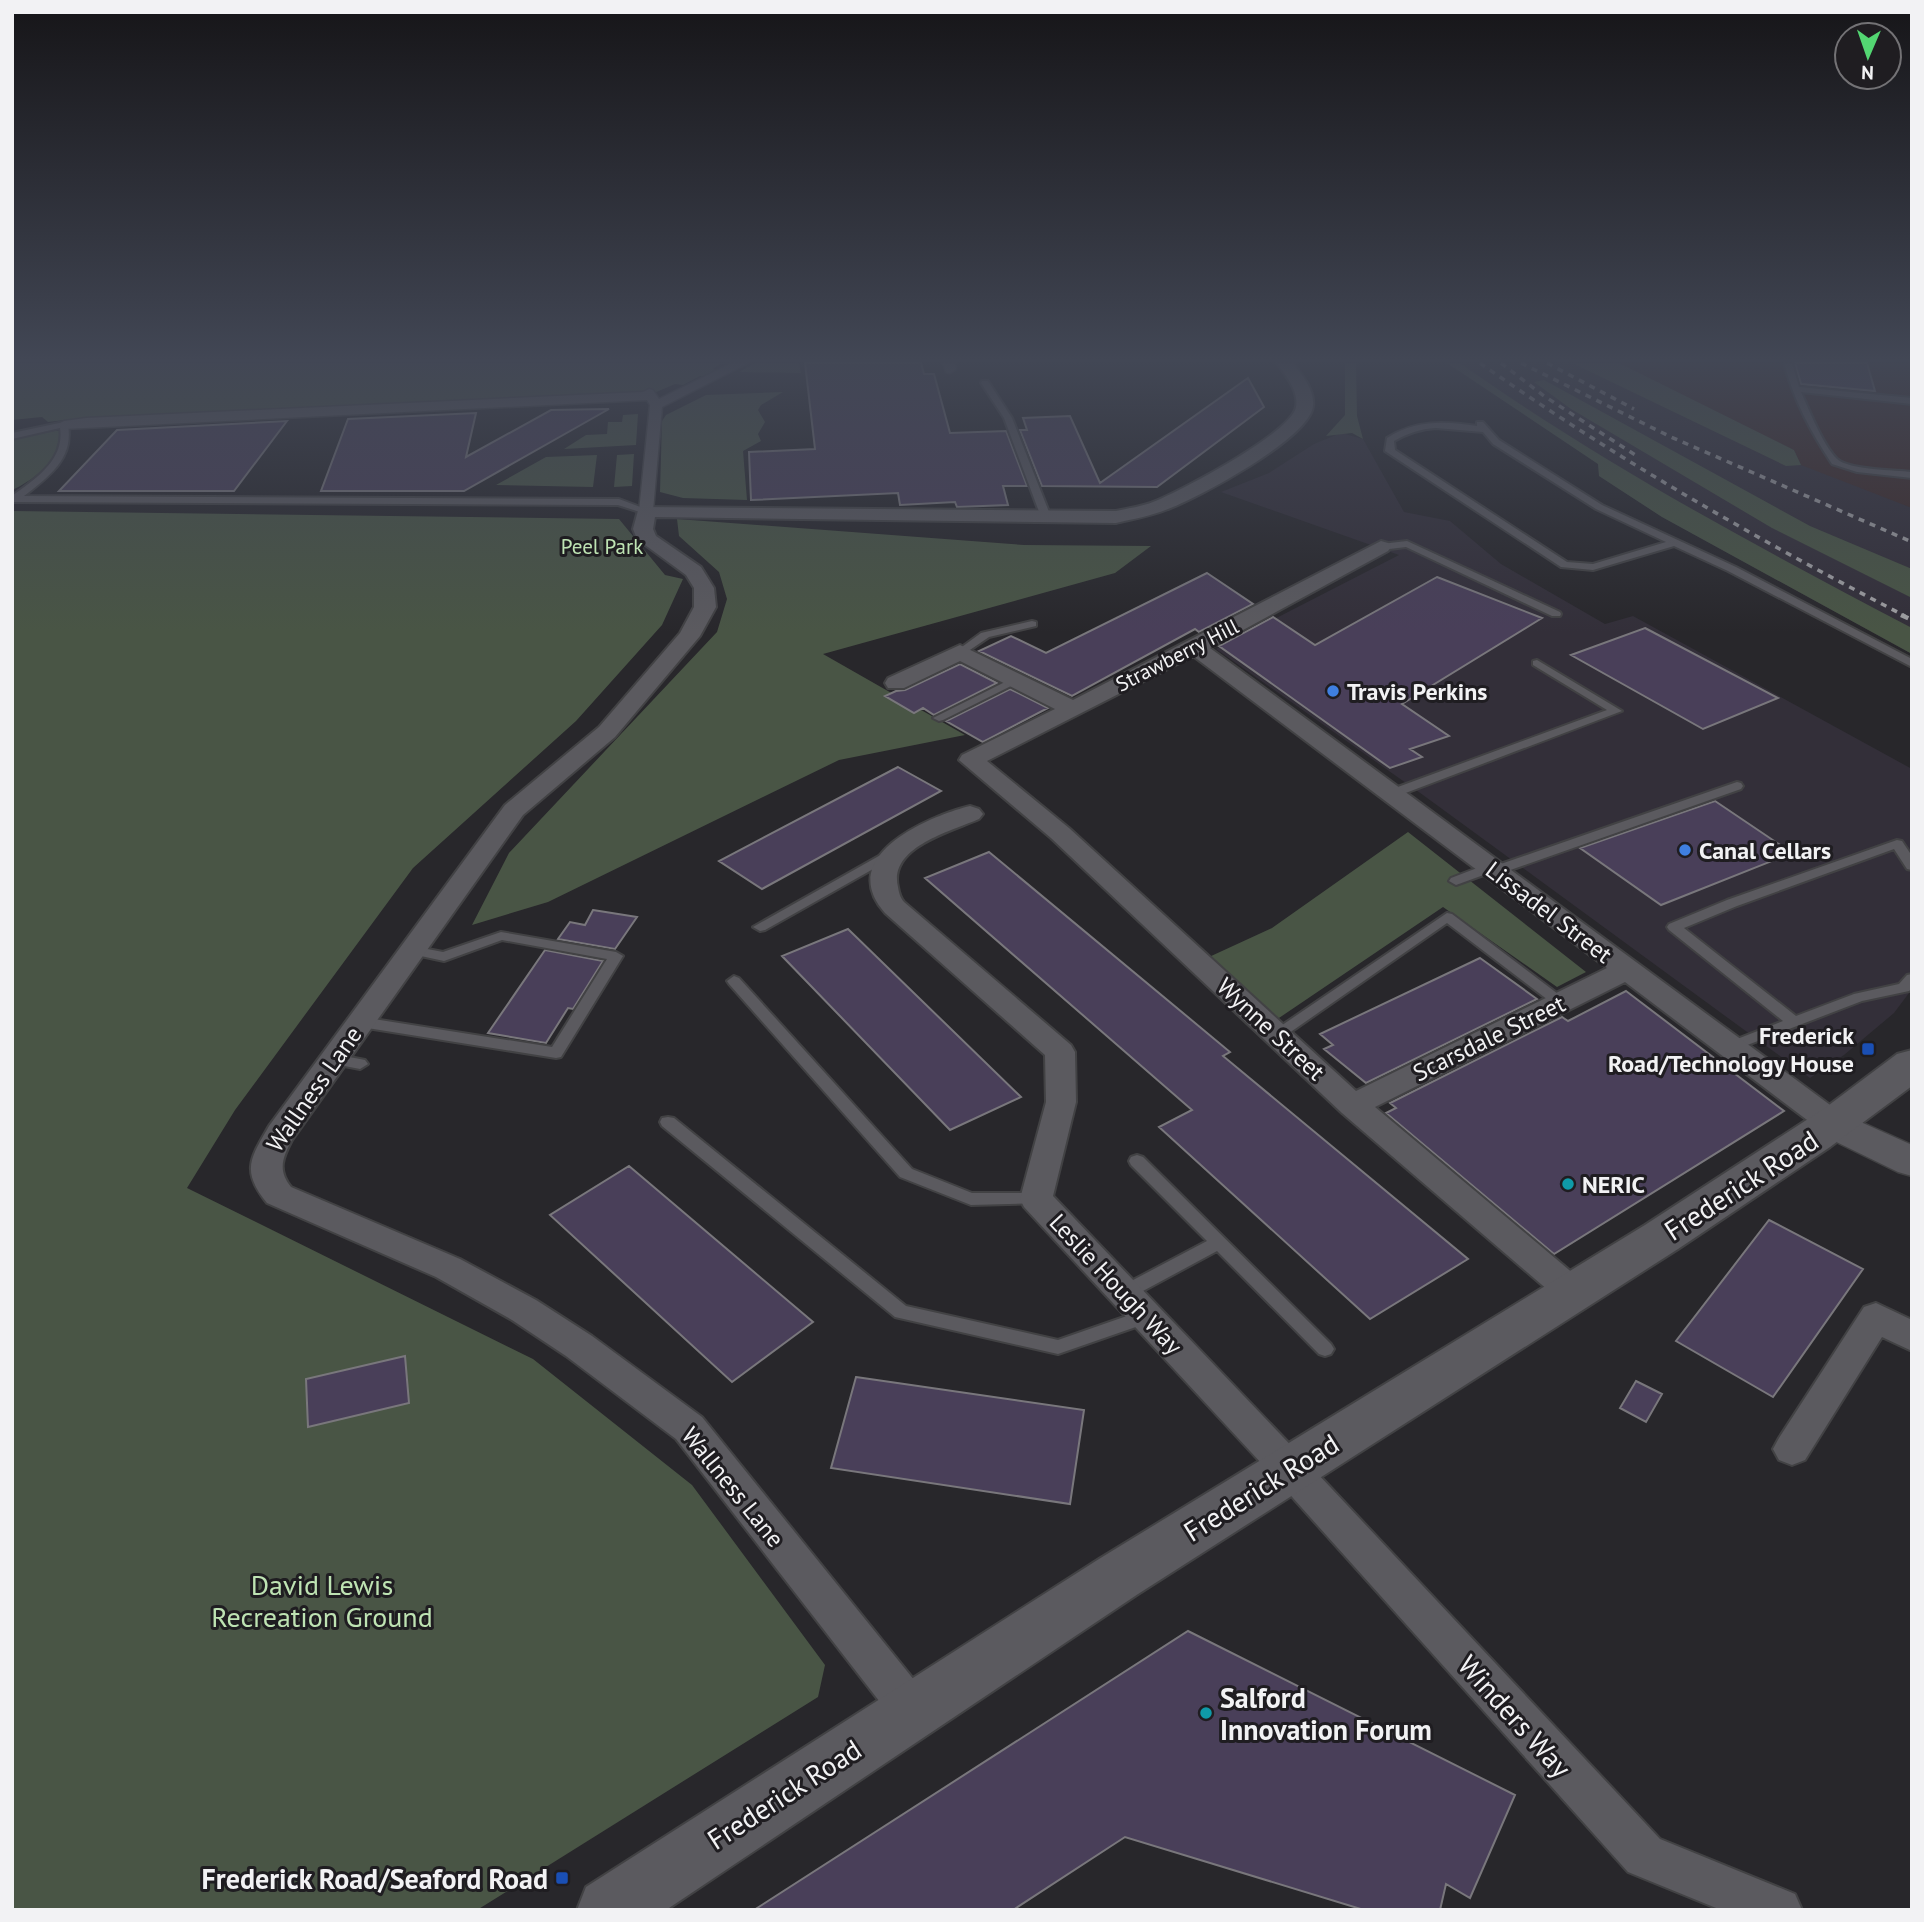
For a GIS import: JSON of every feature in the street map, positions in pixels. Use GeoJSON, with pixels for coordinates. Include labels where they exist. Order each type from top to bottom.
{"type":"FeatureCollection","features":[{"type":"Feature","properties":{"kind":"main road","name":"Frederick Road"},"geometry":{"type":"LineString","coordinates":[[609,1910],[912,1710],[1289,1468],[1575,1294],[1834,1124],[1873,1097],[1912,1064]]}},
{"type":"Feature","properties":{"kind":"street"},"geometry":{"type":"LineString","coordinates":[[649,453],[646,511],[1046,517],[1116,517],[1165,504],[1256,453]]}},
{"type":"Feature","properties":{"kind":"street","name":"Wallness Lane"},"geometry":{"type":"LineString","coordinates":[[646,511],[643,529],[647,539],[694,571],[704,588],[705,607],[689,636],[607,732],[513,810],[361,1022],[347,1062],[271,1146],[266,1159],[266,1171],[270,1184],[279,1195],[293,1203],[371,1233],[448,1268],[524,1310],[579,1346],[689,1428],[912,1710]]}},
{"type":"Feature","properties":{"kind":"street","name":"Strawberry Hill"},"geometry":{"type":"LineString","coordinates":[[971,760],[1195,647],[1381,547]]}},
{"type":"Feature","properties":{"kind":"street","name":"Lissadel Street"},"geometry":{"type":"LineString","coordinates":[[1195,647],[1834,1124],[1912,1162]]}},
{"type":"Feature","properties":{"kind":"street"},"geometry":{"type":"LineString","coordinates":[[896,683],[960,652],[1072,708]]}},
{"type":"Feature","properties":{"kind":"street","name":"Wynne Street"},"geometry":{"type":"LineString","coordinates":[[971,760],[1060,833],[1353,1105],[1575,1294]]}},
{"type":"Feature","properties":{"kind":"street"},"geometry":{"type":"LineString","coordinates":[[894,852],[910,841],[970,814]]}},
{"type":"Feature","properties":{"kind":"street","name":"Leslie Hough Way"},"geometry":{"type":"LineString","coordinates":[[894,852],[886,865],[884,884],[888,899],[905,917],[1060,1052],[1061,1102],[1036,1199],[1289,1468]]}},
{"type":"Feature","properties":{"kind":"street","name":"Scarsdale Street"},"geometry":{"type":"LineString","coordinates":[[1353,1105],[1626,970]]}},
{"type":"Feature","properties":{"kind":"street"},"geometry":{"type":"LineString","coordinates":[[1792,1449],[1875,1317],[1912,1337]]}},
{"type":"Feature","properties":{"kind":"street","name":"Winders Way"},"geometry":{"type":"LineString","coordinates":[[1289,1468],[1644,1856],[1779,1910]]}},
{"type":"Feature","properties":{"kind":"lane"},"geometry":{"type":"LineString","coordinates":[[13,499],[40,480],[62,453]]}},
{"type":"Feature","properties":{"kind":"lane"},"geometry":{"type":"LineString","coordinates":[[1021,453],[1046,517]]}},
{"type":"Feature","properties":{"kind":"lane"},"geometry":{"type":"LineString","coordinates":[[1393,453],[1565,565],[1592,567],[1677,542]]}},
{"type":"Feature","properties":{"kind":"lane"},"geometry":{"type":"LineString","coordinates":[[1513,453],[1599,507],[1677,542],[1912,664]]}},
{"type":"Feature","properties":{"kind":"lane"},"geometry":{"type":"LineString","coordinates":[[1829,453],[1835,462],[1857,469],[1912,475]]}},
{"type":"Feature","properties":{"kind":"lane"},"geometry":{"type":"LineString","coordinates":[[13,499],[619,502],[646,511]]}},
{"type":"Feature","properties":{"kind":"lane"},"geometry":{"type":"LineString","coordinates":[[1381,547],[1407,544],[1556,614]]}},
{"type":"Feature","properties":{"kind":"lane"},"geometry":{"type":"LineString","coordinates":[[960,652],[985,635],[1032,624]]}},
{"type":"Feature","properties":{"kind":"lane"},"geometry":{"type":"LineString","coordinates":[[1391,794],[1616,711],[1537,663]]}},
{"type":"Feature","properties":{"kind":"lane"},"geometry":{"type":"LineString","coordinates":[[939,718],[1015,680]]}},
{"type":"Feature","properties":{"kind":"lane"},"geometry":{"type":"LineString","coordinates":[[1456,881],[1737,786]]}},
{"type":"Feature","properties":{"kind":"lane"},"geometry":{"type":"LineString","coordinates":[[1794,1022],[1674,927],[1732,903],[1897,844],[1912,866]]}},
{"type":"Feature","properties":{"kind":"lane"},"geometry":{"type":"LineString","coordinates":[[760,927],[894,852]]}},
{"type":"Feature","properties":{"kind":"lane"},"geometry":{"type":"LineString","coordinates":[[1277,1035],[1447,917],[1560,1003]]}},
{"type":"Feature","properties":{"kind":"lane"},"geometry":{"type":"LineString","coordinates":[[361,1022],[556,1053],[617,956],[501,936],[444,957],[412,950]]}},
{"type":"Feature","properties":{"kind":"lane"},"geometry":{"type":"LineString","coordinates":[[1732,1046],[1858,997],[1905,988],[1912,978]]}},
{"type":"Feature","properties":{"kind":"lane"},"geometry":{"type":"LineString","coordinates":[[734,982],[906,1173],[971,1199],[1036,1199]]}},
{"type":"Feature","properties":{"kind":"lane"},"geometry":{"type":"LineString","coordinates":[[668,1122],[901,1312],[1058,1347],[1147,1316]]}},
{"type":"Feature","properties":{"kind":"lane"},"geometry":{"type":"LineString","coordinates":[[1137,1161],[1325,1349]]}},
{"type":"Feature","properties":{"kind":"lane"},"geometry":{"type":"LineString","coordinates":[[1124,1293],[1219,1242]]}},
{"type":"Feature","properties":{"kind":"shaded area"},"geometry":{"type":"Polygon","coordinates":[[[1301,453],[1371,453],[1404,512],[1450,521],[1501,564],[1605,624],[1633,616],[1912,769],[1912,989],[1894,1013],[1844,1055],[1810,1078],[1423,795],[1216,649],[1399,555],[1221,492],[1269,473],[1301,453]]]}},
{"type":"Feature","properties":{"kind":"shaded area"},"geometry":{"type":"Polygon","coordinates":[[[1581,453],[1797,453],[1912,508],[1912,654],[1662,517],[1599,476],[1598,464],[1581,453]]]}},
{"type":"Feature","properties":{"kind":"shaded area"},"geometry":{"type":"Polygon","coordinates":[[[1795,453],[1912,453],[1912,508],[1801,465],[1795,453]]]}},
{"type":"Feature","properties":{"kind":"green space"},"geometry":{"type":"Polygon","coordinates":[[[12,453],[56,453],[38,474],[12,490],[12,453]]]}},
{"type":"Feature","properties":{"kind":"green space"},"geometry":{"type":"Polygon","coordinates":[[[661,453],[743,453],[747,500],[683,498],[660,492],[661,453]]]}},
{"type":"Feature","properties":{"kind":"green space"},"geometry":{"type":"Polygon","coordinates":[[[1581,453],[1596,453],[1681,503],[1912,628],[1912,654],[1662,517],[1599,476],[1598,464],[1581,453]]]}},
{"type":"Feature","properties":{"kind":"green space"},"geometry":{"type":"Polygon","coordinates":[[[1645,453],[1676,453],[1810,526],[1912,569],[1912,598],[1772,528],[1645,453]]]}},
{"type":"Feature","properties":{"kind":"green space"},"geometry":{"type":"Polygon","coordinates":[[[1758,453],[1795,453],[1801,465],[1786,466],[1758,453]]]}},
{"type":"Feature","properties":{"kind":"green space"},"geometry":{"type":"Polygon","coordinates":[[[634,454],[632,486],[614,487],[617,455],[634,454]]]}},
{"type":"Feature","properties":{"kind":"green space"},"geometry":{"type":"Polygon","coordinates":[[[597,455],[593,487],[496,485],[546,457],[597,455]]]}},
{"type":"Feature","properties":{"kind":"green space","name":"David Lewis Recreation Ground"},"geometry":{"type":"Polygon","coordinates":[[[12,511],[619,519],[665,575],[683,579],[662,625],[576,721],[413,868],[235,1110],[187,1188],[533,1359],[692,1485],[825,1665],[818,1697],[477,1910],[12,1910],[12,511]]]}},
{"type":"Feature","properties":{"kind":"green space"},"geometry":{"type":"Polygon","coordinates":[[[677,519],[1024,545],[1151,546],[1115,573],[823,654],[965,735],[839,760],[548,902],[472,925],[509,853],[717,632],[727,599],[719,572],[679,536],[677,519]]]}},
{"type":"Feature","properties":{"kind":"green space"},"geometry":{"type":"Polygon","coordinates":[[[1408,832],[1586,972],[1557,987],[1443,907],[1276,1020],[1209,957],[1272,928],[1408,832]]]}},
{"type":"Feature","properties":{"kind":"building"},"geometry":{"type":"Polygon","coordinates":[[[95,453],[263,453],[234,491],[59,491],[95,453]]]}},
{"type":"Feature","properties":{"kind":"building"},"geometry":{"type":"Polygon","coordinates":[[[335,453],[467,453],[466,457],[474,453],[532,453],[464,491],[321,491],[335,453]]]}},
{"type":"Feature","properties":{"kind":"building"},"geometry":{"type":"Polygon","coordinates":[[[749,453],[1014,453],[1027,486],[1003,486],[1008,505],[957,507],[955,502],[900,505],[898,493],[751,500],[749,453]]]}},
{"type":"Feature","properties":{"kind":"building"},"geometry":{"type":"Polygon","coordinates":[[[1029,453],[1086,453],[1100,483],[1143,453],[1203,453],[1157,487],[1042,486],[1029,453]]]}},
{"type":"Feature","properties":{"kind":"building"},"geometry":{"type":"Polygon","coordinates":[[[1207,573],[1253,604],[1199,632],[1195,629],[1072,696],[979,651],[1011,636],[1046,653],[1207,573]]]}},
{"type":"Feature","properties":{"kind":"building"},"geometry":{"type":"Polygon","coordinates":[[[1437,577],[1542,618],[1402,704],[1449,736],[1410,749],[1422,757],[1390,768],[1219,646],[1273,617],[1315,645],[1437,577]]]}},
{"type":"Feature","properties":{"kind":"building"},"geometry":{"type":"Polygon","coordinates":[[[1645,628],[1778,698],[1703,729],[1571,655],[1645,628]]]}},
{"type":"Feature","properties":{"kind":"building"},"geometry":{"type":"Polygon","coordinates":[[[960,664],[997,683],[934,715],[923,708],[914,713],[885,696],[905,690],[960,664]]]}},
{"type":"Feature","properties":{"kind":"building"},"geometry":{"type":"Polygon","coordinates":[[[1010,689],[1048,708],[983,742],[946,721],[1010,689]]]}},
{"type":"Feature","properties":{"kind":"building"},"geometry":{"type":"Polygon","coordinates":[[[898,767],[941,791],[762,889],[719,861],[898,767]]]}},
{"type":"Feature","properties":{"kind":"building","name":"Canal Cellars"},"geometry":{"type":"Polygon","coordinates":[[[1715,801],[1792,853],[1661,905],[1580,848],[1715,801]]]}},
{"type":"Feature","properties":{"kind":"building"},"geometry":{"type":"Polygon","coordinates":[[[989,852],[1230,1052],[1223,1056],[1468,1259],[1370,1319],[1159,1127],[1192,1110],[925,878],[989,852]]]}},
{"type":"Feature","properties":{"kind":"building"},"geometry":{"type":"Polygon","coordinates":[[[593,910],[637,917],[615,949],[558,939],[570,922],[585,925],[593,910]]]}},
{"type":"Feature","properties":{"kind":"building"},"geometry":{"type":"Polygon","coordinates":[[[848,929],[1021,1097],[950,1130],[782,956],[848,929]]]}},
{"type":"Feature","properties":{"kind":"building"},"geometry":{"type":"Polygon","coordinates":[[[545,950],[603,961],[573,1009],[568,1008],[546,1043],[488,1033],[545,950]]]}},
{"type":"Feature","properties":{"kind":"building"},"geometry":{"type":"Polygon","coordinates":[[[1480,958],[1537,999],[1366,1083],[1324,1049],[1333,1045],[1320,1034],[1480,958]]]}},
{"type":"Feature","properties":{"kind":"building","name":"NERIC"},"geometry":{"type":"Polygon","coordinates":[[[1626,991],[1784,1111],[1554,1254],[1386,1113],[1396,1108],[1390,1103],[1562,1017],[1568,1021],[1626,991]]]}},
{"type":"Feature","properties":{"kind":"building"},"geometry":{"type":"Polygon","coordinates":[[[629,1166],[813,1322],[732,1382],[550,1215],[629,1166]]]}},
{"type":"Feature","properties":{"kind":"building"},"geometry":{"type":"Polygon","coordinates":[[[1769,1220],[1863,1269],[1773,1397],[1676,1341],[1769,1220]]]}},
{"type":"Feature","properties":{"kind":"building"},"geometry":{"type":"Polygon","coordinates":[[[405,1356],[409,1403],[308,1427],[306,1379],[405,1356]]]}},
{"type":"Feature","properties":{"kind":"building"},"geometry":{"type":"Polygon","coordinates":[[[856,1377],[1084,1410],[1070,1504],[831,1468],[856,1377]]]}},
{"type":"Feature","properties":{"kind":"building"},"geometry":{"type":"Polygon","coordinates":[[[1636,1381],[1662,1394],[1646,1422],[1620,1408],[1636,1381]]]}},
{"type":"Feature","properties":{"kind":"building","name":"Salford Innovation Forum"},"geometry":{"type":"Polygon","coordinates":[[[1188,1631],[1515,1795],[1470,1898],[1446,1884],[1440,1910],[1364,1910],[1125,1837],[1013,1910],[754,1910],[1188,1631]]]}},
{"type":"Feature","properties":{"kind":"railway"},"geometry":{"type":"LineString","coordinates":[[1616,453],[1796,558],[1905,616]]}},
{"type":"Feature","properties":{"kind":"railway"},"geometry":{"type":"LineString","coordinates":[[1632,453],[1637,456]]}},
{"type":"Feature","properties":{"kind":"railway"},"geometry":{"type":"LineString","coordinates":[[1707,453],[1912,542]]}},
{"type":"Feature","properties":{"kind":"railway"},"geometry":{"type":"LineString","coordinates":[[1901,615],[1912,620]]}},
{"type":"Feature","properties":{"kind":"place","name":"Travis Perkins"},"geometry":{"type":"Point","coordinates":[1333,691]}},
{"type":"Feature","properties":{"kind":"place","name":"Canal Cellars"},"geometry":{"type":"Point","coordinates":[1685,850]}},
{"type":"Feature","properties":{"kind":"place","name":"Frederick Road/Technology House"},"geometry":{"type":"Point","coordinates":[1868,1049]}},
{"type":"Feature","properties":{"kind":"place","name":"NERIC"},"geometry":{"type":"Point","coordinates":[1568,1184]}},
{"type":"Feature","properties":{"kind":"place","name":"Salford Innovation Forum"},"geometry":{"type":"Point","coordinates":[1206,1713]}},
{"type":"Feature","properties":{"kind":"place","name":"Frederick Road/Seaford Road"},"geometry":{"type":"Point","coordinates":[562,1878]}},
{"type":"Feature","properties":{"kind":"park label","name":"Peel Park"},"geometry":{"type":"Point","coordinates":[602,546]}}]}
